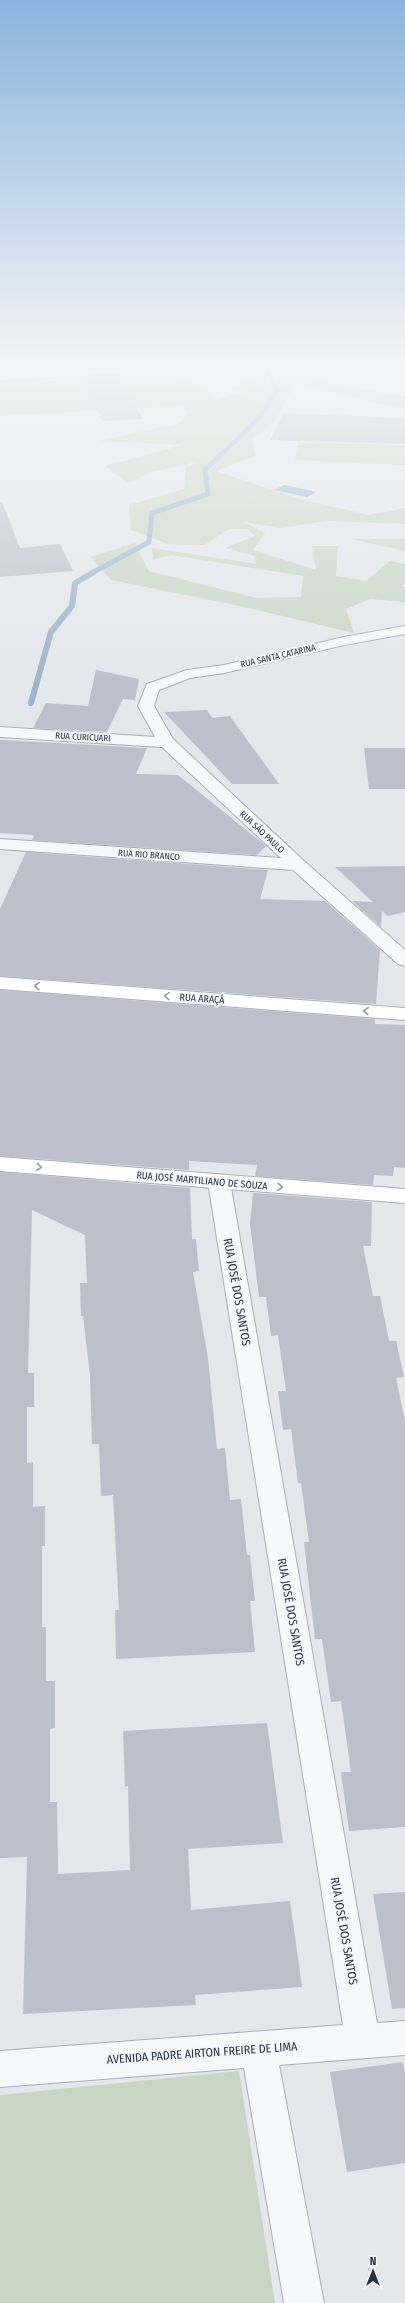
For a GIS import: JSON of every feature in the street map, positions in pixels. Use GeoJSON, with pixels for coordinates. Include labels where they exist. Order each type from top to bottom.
{"type":"FeatureCollection","features":[{"type":"Feature","properties":{"kind":"street","name":"RUA SANTA CATARINA"},"geometry":{"type":"LineString","coordinates":[[152,687],[187,674],[224,669],[344,641],[405,630]]}},
{"type":"Feature","properties":{"kind":"street","name":"RUA SÃO PAULO"},"geometry":{"type":"LineString","coordinates":[[152,687],[146,706],[166,742],[298,866],[405,960]]}},
{"type":"Feature","properties":{"kind":"street","name":"RUA CURICUARI"},"geometry":{"type":"LineString","coordinates":[[0,732],[166,742]]}},
{"type":"Feature","properties":{"kind":"street","name":"RUA RIO BRANCO"},"geometry":{"type":"LineString","coordinates":[[0,844],[298,866]]}},
{"type":"Feature","properties":{"kind":"street","name":"RUA ARAÇÁ"},"geometry":{"type":"LineString","coordinates":[[0,983],[405,1014]]}},
{"type":"Feature","properties":{"kind":"street","name":"RUA JOSÉ MARTILIANO DE SOUZA"},"geometry":{"type":"LineString","coordinates":[[0,1164],[405,1196]]}},
{"type":"Feature","properties":{"kind":"street","name":"RUA JOSÉ DOS SANTOS"},"geometry":{"type":"LineString","coordinates":[[219,1182],[363,2041]]}},
{"type":"Feature","properties":{"kind":"street","name":"AVENIDA PADRE AIRTON FREIRE DE LIMA"},"geometry":{"type":"LineString","coordinates":[[0,2069],[405,2038]]}},
{"type":"Feature","properties":{"kind":"street"},"geometry":{"type":"LineString","coordinates":[[258,2049],[304,2303]]}},
{"type":"Feature","properties":{"kind":"green space"},"geometry":{"type":"Polygon","coordinates":[[[110,469],[163,469],[151,472],[128,483],[110,469]]]}},
{"type":"Feature","properties":{"kind":"green space"},"geometry":{"type":"Polygon","coordinates":[[[186,469],[220,469],[216,471],[299,499],[369,515],[405,508],[405,524],[327,521],[281,528],[243,522],[265,533],[253,550],[316,570],[312,546],[338,546],[336,576],[366,581],[390,561],[405,564],[405,583],[402,586],[405,587],[405,602],[370,599],[346,609],[354,633],[240,606],[111,580],[91,557],[135,543],[149,571],[257,598],[301,597],[303,576],[171,555],[153,559],[152,548],[256,564],[255,556],[225,548],[255,536],[247,529],[229,529],[204,545],[168,544],[131,530],[129,505],[184,489],[186,469]]]}},
{"type":"Feature","properties":{"kind":"green space"},"geometry":{"type":"Polygon","coordinates":[[[350,539],[405,539],[405,551],[350,539]]]}},
{"type":"Feature","properties":{"kind":"green space"},"geometry":{"type":"Polygon","coordinates":[[[239,2071],[275,2303],[0,2303],[0,2095],[239,2071]]]}},
{"type":"Feature","properties":{"kind":"water"},"geometry":{"type":"Polygon","coordinates":[[[284,485],[317,492],[307,497],[274,490],[284,485]]]}},
{"type":"Feature","properties":{"kind":"building"},"geometry":{"type":"Polygon","coordinates":[[[0,502],[2,502],[20,548],[60,544],[73,571],[0,577],[0,502]]]}},
{"type":"Feature","properties":{"kind":"building"},"geometry":{"type":"Polygon","coordinates":[[[96,670],[139,679],[135,700],[123,699],[107,732],[33,728],[46,703],[88,706],[96,670]]]}},
{"type":"Feature","properties":{"kind":"building"},"geometry":{"type":"Polygon","coordinates":[[[207,710],[212,718],[230,716],[279,784],[232,784],[164,712],[207,710]]]}},
{"type":"Feature","properties":{"kind":"building"},"geometry":{"type":"Polygon","coordinates":[[[0,740],[147,748],[136,774],[178,775],[266,846],[257,855],[32,840],[34,835],[0,833],[0,740]]]}},
{"type":"Feature","properties":{"kind":"building"},"geometry":{"type":"Polygon","coordinates":[[[364,748],[405,748],[405,789],[369,789],[364,748]]]}},
{"type":"Feature","properties":{"kind":"building"},"geometry":{"type":"Polygon","coordinates":[[[26,852],[268,870],[260,899],[325,901],[380,950],[376,1004],[0,976],[0,909],[26,852]]]}},
{"type":"Feature","properties":{"kind":"building"},"geometry":{"type":"Polygon","coordinates":[[[405,866],[405,912],[388,916],[382,911],[381,927],[352,901],[373,902],[335,867],[405,866]]]}},
{"type":"Feature","properties":{"kind":"building"},"geometry":{"type":"Polygon","coordinates":[[[0,990],[375,1019],[375,1024],[405,1025],[405,1168],[394,1167],[393,1176],[374,1175],[373,1185],[255,1176],[257,1165],[189,1161],[189,1170],[0,1156],[0,990]]]}},
{"type":"Feature","properties":{"kind":"building"},"geometry":{"type":"Polygon","coordinates":[[[0,1172],[190,1188],[192,1239],[196,1239],[199,1271],[193,1272],[208,1358],[217,1449],[225,1448],[230,1500],[241,1499],[247,1555],[250,1555],[255,1601],[250,1601],[255,1652],[116,1659],[115,1610],[119,1610],[113,1495],[101,1496],[99,1444],[92,1444],[90,1375],[83,1316],[81,1316],[80,1283],[87,1283],[85,1235],[32,1210],[28,1373],[34,1373],[34,1407],[27,1407],[27,1463],[33,1462],[33,1507],[45,1506],[45,1546],[42,1546],[42,1627],[46,1627],[46,1681],[55,1681],[55,1728],[50,1729],[50,1802],[57,1802],[58,1874],[130,1870],[128,1786],[125,1787],[123,1731],[267,1723],[283,1843],[188,1849],[191,1910],[290,1901],[302,1987],[195,1995],[196,2005],[23,2014],[27,1857],[0,1858],[0,1172]]]}},
{"type":"Feature","properties":{"kind":"building"},"geometry":{"type":"Polygon","coordinates":[[[253,1193],[372,1202],[371,1246],[363,1246],[373,1296],[380,1296],[389,1341],[396,1341],[404,1377],[396,1378],[405,1421],[405,1827],[349,1831],[341,1772],[351,1772],[341,1701],[331,1702],[322,1639],[315,1639],[304,1542],[309,1542],[301,1483],[298,1483],[291,1429],[283,1430],[278,1391],[286,1391],[278,1335],[271,1336],[266,1297],[259,1297],[250,1224],[253,1193]]]}},
{"type":"Feature","properties":{"kind":"building"},"geometry":{"type":"Polygon","coordinates":[[[405,1892],[405,2008],[392,2009],[373,1894],[405,1892]]]}},
{"type":"Feature","properties":{"kind":"building"},"geometry":{"type":"Polygon","coordinates":[[[403,2062],[405,2075],[405,2163],[347,2172],[330,2072],[403,2062]]]}},
{"type":"Feature","properties":{"kind":"waterway"},"geometry":{"type":"LineString","coordinates":[[92,573],[149,542],[152,513],[208,494],[206,469]]}},
{"type":"Feature","properties":{"kind":"waterway"},"geometry":{"type":"LineString","coordinates":[[31,703],[51,632],[72,606],[75,583],[94,572]]}}]}
